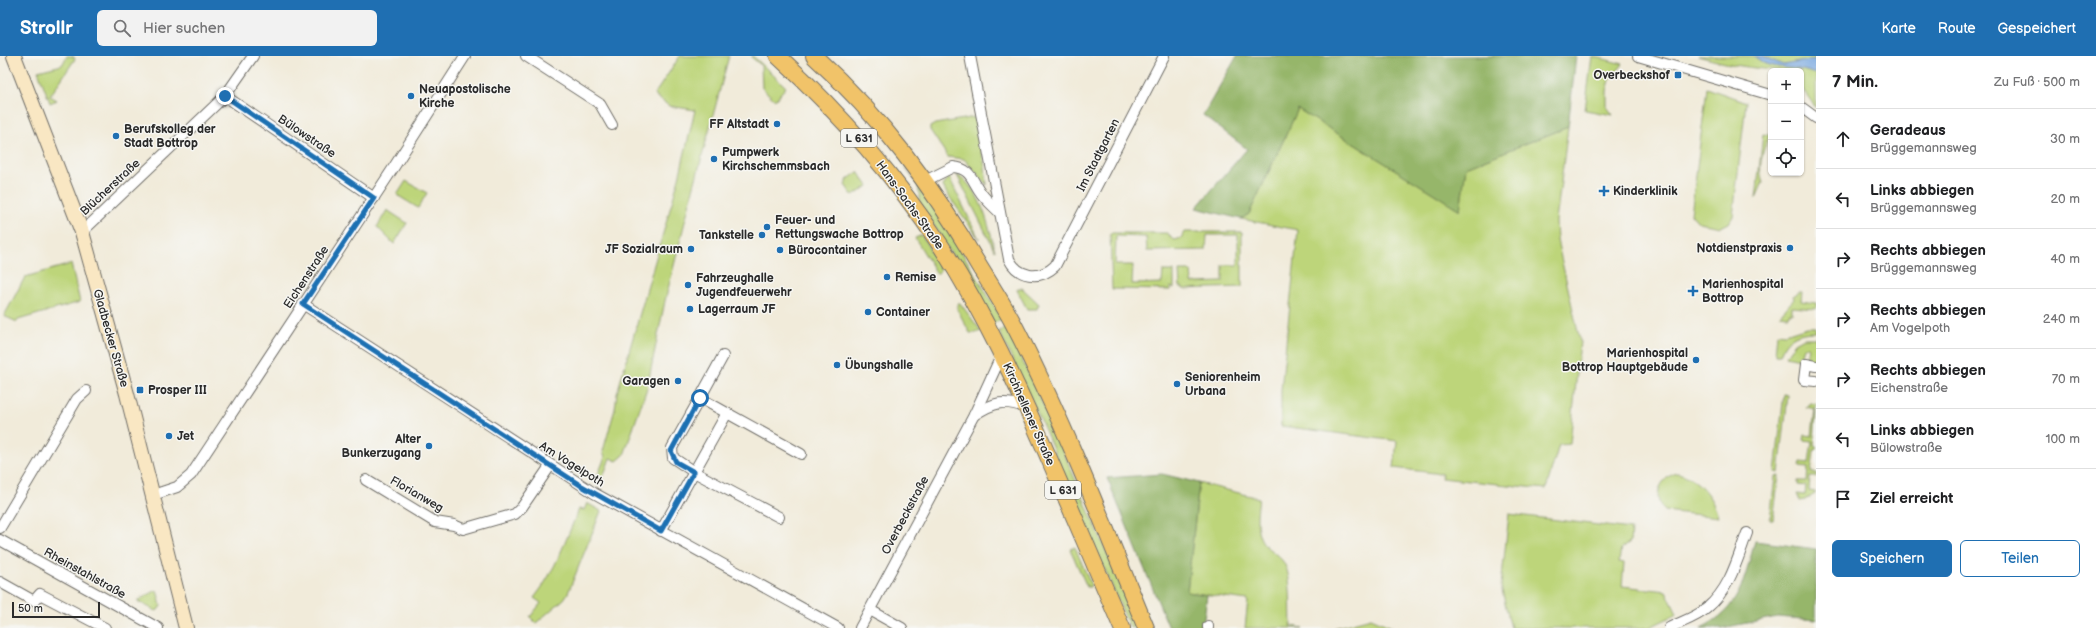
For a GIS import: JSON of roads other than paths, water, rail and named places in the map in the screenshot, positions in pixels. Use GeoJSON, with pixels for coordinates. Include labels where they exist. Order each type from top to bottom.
{"type":"FeatureCollection","features":[{"type":"Feature","properties":{"kind":"main road","name":"Gladbecker Straße"},"geometry":{"type":"LineString","coordinates":[[14,56],[82,232],[153,495],[186,628]]}},
{"type":"Feature","properties":{"kind":"main road","name":"Hans-Sachs-Straße"},"geometry":{"type":"LineString","coordinates":[[778,56],[824,99],[888,173],[941,245],[1002,354]]}},
{"type":"Feature","properties":{"kind":"main road","name":"Hans-Sachs-Straße"},"geometry":{"type":"LineString","coordinates":[[814,56],[840,80],[883,127],[924,181],[967,245],[1011,319],[1029,354]]}},
{"type":"Feature","properties":{"kind":"main road","name":"Kirchhellener Straße"},"geometry":{"type":"LineString","coordinates":[[1002,354],[1027,408],[1122,628]]}},
{"type":"Feature","properties":{"kind":"main road","name":"Kirchhellener Straße"},"geometry":{"type":"LineString","coordinates":[[1029,354],[1088,487],[1146,628]]}},
{"type":"Feature","properties":{"kind":"street","name":"Blücherstraße"},"geometry":{"type":"LineString","coordinates":[[82,232],[225,96],[253,56]]}},
{"type":"Feature","properties":{"kind":"street","name":"Eichenstraße"},"geometry":{"type":"LineString","coordinates":[[153,495],[177,486],[191,475],[374,198],[465,56]]}},
{"type":"Feature","properties":{"kind":"street"},"geometry":{"type":"LineString","coordinates":[[526,56],[600,104],[612,125]]}},
{"type":"Feature","properties":{"kind":"street"},"geometry":{"type":"LineString","coordinates":[[970,56],[999,212]]}},
{"type":"Feature","properties":{"kind":"street","name":"Im Stadtgarten"},"geometry":{"type":"LineString","coordinates":[[999,212],[1009,259],[1013,267],[1029,276],[1043,274],[1054,266],[1164,56]]}},
{"type":"Feature","properties":{"kind":"street"},"geometry":{"type":"LineString","coordinates":[[1638,56],[1768,94]]}},
{"type":"Feature","properties":{"kind":"street","name":"Bülowstraße"},"geometry":{"type":"LineString","coordinates":[[225,96],[374,198]]}},
{"type":"Feature","properties":{"kind":"street"},"geometry":{"type":"LineString","coordinates":[[1804,109],[1816,118]]}},
{"type":"Feature","properties":{"kind":"street"},"geometry":{"type":"LineString","coordinates":[[924,181],[953,167],[965,170],[971,176],[980,192],[999,212]]}},
{"type":"Feature","properties":{"kind":"street","name":"Am Vogelpoth"},"geometry":{"type":"LineString","coordinates":[[303,304],[550,466],[594,493],[838,628]]}},
{"type":"Feature","properties":{"kind":"street","name":"Overbeckstraße"},"geometry":{"type":"LineString","coordinates":[[860,628],[974,415],[1002,354]]}},
{"type":"Feature","properties":{"kind":"street"},"geometry":{"type":"LineString","coordinates":[[723,356],[671,451],[676,462],[779,517]]}},
{"type":"Feature","properties":{"kind":"street"},"geometry":{"type":"LineString","coordinates":[[1816,366],[1806,364],[1804,380],[1816,381]]}},
{"type":"Feature","properties":{"kind":"street"},"geometry":{"type":"LineString","coordinates":[[0,528],[77,399],[86,391]]}},
{"type":"Feature","properties":{"kind":"street"},"geometry":{"type":"LineString","coordinates":[[700,398],[801,454]]}},
{"type":"Feature","properties":{"kind":"street"},"geometry":{"type":"LineString","coordinates":[[974,415],[992,404],[1015,403],[1027,408]]}},
{"type":"Feature","properties":{"kind":"street"},"geometry":{"type":"LineString","coordinates":[[661,531],[727,412]]}},
{"type":"Feature","properties":{"kind":"street","name":"Florianweg"},"geometry":{"type":"LineString","coordinates":[[366,480],[434,522],[454,525],[463,529],[515,514],[522,508],[550,466]]}},
{"type":"Feature","properties":{"kind":"street"},"geometry":{"type":"LineString","coordinates":[[1669,628],[1706,609],[1717,599],[1731,578],[1747,533]]}},
{"type":"Feature","properties":{"kind":"street","name":"Rheinstahlstraße"},"geometry":{"type":"LineString","coordinates":[[0,540],[158,628]]}},
{"type":"Feature","properties":{"kind":"street"},"geometry":{"type":"LineString","coordinates":[[0,582],[34,602],[40,594],[105,628]]}},
{"type":"Feature","properties":{"kind":"street"},"geometry":{"type":"LineString","coordinates":[[870,610],[902,628]]}},
{"type":"Feature","properties":{"kind":"water"},"geometry":{"type":"Polygon","coordinates":[[[1754,56],[1762,56],[1783,65],[1816,59],[1816,74],[1804,70],[1804,68],[1772,66],[1754,56]]]}},
{"type":"Feature","properties":{"kind":"place","name":"Overbeckshof"},"geometry":{"type":"Point","coordinates":[1678,75]}},
{"type":"Feature","properties":{"kind":"place","name":"Neuapostolische Kirche"},"geometry":{"type":"Point","coordinates":[411,96]}},
{"type":"Feature","properties":{"kind":"place","name":"FF Altstadt"},"geometry":{"type":"Point","coordinates":[777,124]}},
{"type":"Feature","properties":{"kind":"place","name":"Berufskolleg der Stadt Bottrop"},"geometry":{"type":"Point","coordinates":[116,136]}},
{"type":"Feature","properties":{"kind":"place","name":"Pumpwerk Kirchschemmsbach"},"geometry":{"type":"Point","coordinates":[714,159]}},
{"type":"Feature","properties":{"kind":"place","name":"Kinderklinik"},"geometry":{"type":"Point","coordinates":[1604,191]}},
{"type":"Feature","properties":{"kind":"place","name":"Feuer- und Rettungswache Bottrop"},"geometry":{"type":"Point","coordinates":[767,227]}},
{"type":"Feature","properties":{"kind":"place","name":"Tankstelle"},"geometry":{"type":"Point","coordinates":[762,235]}},
{"type":"Feature","properties":{"kind":"place","name":"Notdienstpraxis"},"geometry":{"type":"Point","coordinates":[1790,248]}},
{"type":"Feature","properties":{"kind":"place","name":"JF Sozialraum"},"geometry":{"type":"Point","coordinates":[691,249]}},
{"type":"Feature","properties":{"kind":"place","name":"Bürocontainer"},"geometry":{"type":"Point","coordinates":[780,250]}},
{"type":"Feature","properties":{"kind":"place","name":"Remise"},"geometry":{"type":"Point","coordinates":[887,277]}},
{"type":"Feature","properties":{"kind":"place","name":"Fahrzeughalle Jugendfeuerwehr"},"geometry":{"type":"Point","coordinates":[688,285]}},
{"type":"Feature","properties":{"kind":"place","name":"Marienhospital Bottrop"},"geometry":{"type":"Point","coordinates":[1693,291]}},
{"type":"Feature","properties":{"kind":"place","name":"Lagerraum JF"},"geometry":{"type":"Point","coordinates":[690,309]}},
{"type":"Feature","properties":{"kind":"place","name":"Container"},"geometry":{"type":"Point","coordinates":[868,312]}},
{"type":"Feature","properties":{"kind":"place","name":"Marienhospital Bottrop Hauptgebäude"},"geometry":{"type":"Point","coordinates":[1696,360]}},
{"type":"Feature","properties":{"kind":"place","name":"Übungshalle"},"geometry":{"type":"Point","coordinates":[837,365]}},
{"type":"Feature","properties":{"kind":"place","name":"Garagen"},"geometry":{"type":"Point","coordinates":[678,381]}},
{"type":"Feature","properties":{"kind":"place","name":"Seniorenheim Urbana"},"geometry":{"type":"Point","coordinates":[1177,384]}},
{"type":"Feature","properties":{"kind":"place","name":"Prosper III"},"geometry":{"type":"Point","coordinates":[140,390]}},
{"type":"Feature","properties":{"kind":"place","name":"Jet"},"geometry":{"type":"Point","coordinates":[169,436]}},
{"type":"Feature","properties":{"kind":"place","name":"Alter Bunkerzugang"},"geometry":{"type":"Point","coordinates":[429,446]}}]}
